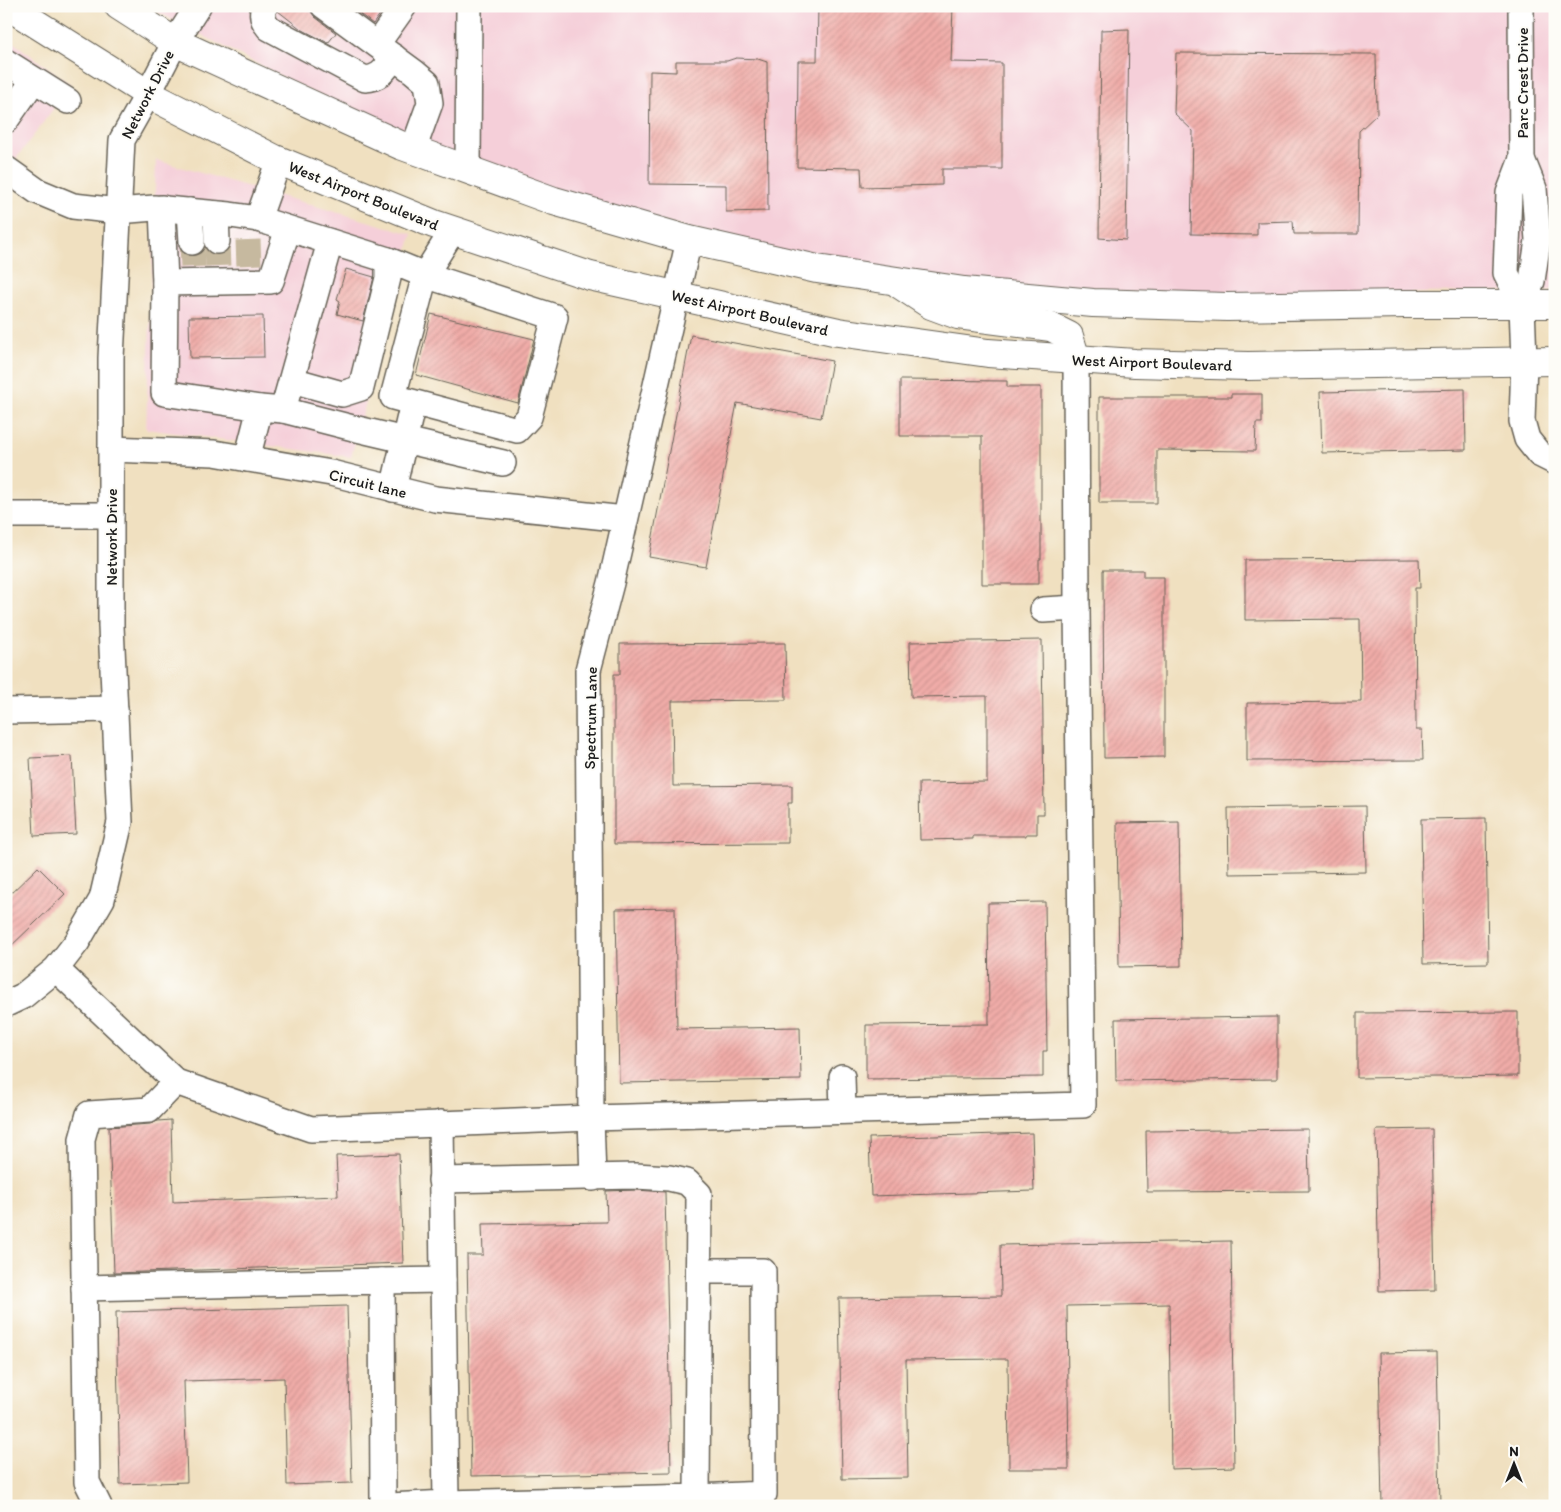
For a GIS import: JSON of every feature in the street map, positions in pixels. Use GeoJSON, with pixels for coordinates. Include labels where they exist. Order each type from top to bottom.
{"type":"FeatureCollection","features":[{"type":"Feature","properties":{"kind":"main road","name":"West Airport Boulevard"},"geometry":{"type":"LineString","coordinates":[[8,6],[148,94],[279,160],[434,224],[590,276],[838,332],[988,353],[1135,363],[1248,366],[1555,361]]}},
{"type":"Feature","properties":{"kind":"main road"},"geometry":{"type":"LineString","coordinates":[[119,6],[175,42],[412,150],[554,201],[689,240],[817,269],[964,290],[1093,303],[1227,307],[1555,304]]}},
{"type":"Feature","properties":{"kind":"main road"},"geometry":{"type":"LineString","coordinates":[[893,280],[931,305],[958,315],[1051,327],[1070,336],[1076,359]]}},
{"type":"Feature","properties":{"kind":"street","name":"Network Drive"},"geometry":{"type":"LineString","coordinates":[[6,1004],[23,996],[56,969],[77,942],[102,899],[120,822],[111,626],[111,358],[122,140],[175,42],[198,6]]}},
{"type":"Feature","properties":{"kind":"street"},"geometry":{"type":"LineString","coordinates":[[265,6],[262,15],[264,22],[269,28],[365,79],[374,79],[382,73],[385,51],[404,6]]}},
{"type":"Feature","properties":{"kind":"street"},"geometry":{"type":"LineString","coordinates":[[324,6],[427,83],[430,103],[412,150]]}},
{"type":"Feature","properties":{"kind":"street"},"geometry":{"type":"LineString","coordinates":[[468,170],[469,6]]}},
{"type":"Feature","properties":{"kind":"street","name":"Parc Crest Drive"},"geometry":{"type":"LineString","coordinates":[[1521,6],[1522,159],[1509,193],[1506,273],[1522,305],[1524,361],[1522,421],[1528,438],[1539,454],[1555,462]]}},
{"type":"Feature","properties":{"kind":"street"},"geometry":{"type":"LineString","coordinates":[[6,62],[68,101]]}},
{"type":"Feature","properties":{"kind":"street"},"geometry":{"type":"LineString","coordinates":[[6,120],[34,80]]}},
{"type":"Feature","properties":{"kind":"street"},"geometry":{"type":"LineString","coordinates":[[251,225],[279,160]]}},
{"type":"Feature","properties":{"kind":"street"},"geometry":{"type":"LineString","coordinates":[[6,169],[37,191],[72,206],[118,211],[162,208],[216,214],[251,225],[288,229],[388,260],[425,275],[555,317],[529,417],[517,430],[393,397],[425,275],[452,230]]}},
{"type":"Feature","properties":{"kind":"street"},"geometry":{"type":"LineString","coordinates":[[162,208],[165,283],[164,393],[272,409],[503,463]]}},
{"type":"Feature","properties":{"kind":"street"},"geometry":{"type":"LineString","coordinates":[[190,211],[192,242]]}},
{"type":"Feature","properties":{"kind":"street"},"geometry":{"type":"LineString","coordinates":[[216,214],[217,241]]}},
{"type":"Feature","properties":{"kind":"street"},"geometry":{"type":"LineString","coordinates":[[165,283],[206,275],[249,274],[271,281],[288,229]]}},
{"type":"Feature","properties":{"kind":"street","name":"Spectrum Lane"},"geometry":{"type":"LineString","coordinates":[[593,1178],[588,670],[611,583],[689,240]]}},
{"type":"Feature","properties":{"kind":"street"},"geometry":{"type":"LineString","coordinates":[[247,459],[272,409],[292,380],[330,242]]}},
{"type":"Feature","properties":{"kind":"street"},"geometry":{"type":"LineString","coordinates":[[292,380],[342,394],[362,388],[388,278],[388,260]]}},
{"type":"Feature","properties":{"kind":"street"},"geometry":{"type":"LineString","coordinates":[[56,969],[176,1082],[311,1129],[591,1118],[1083,1105],[1076,359]]}},
{"type":"Feature","properties":{"kind":"street"},"geometry":{"type":"LineString","coordinates":[[393,489],[413,402]]}},
{"type":"Feature","properties":{"kind":"street","name":"Circuit lane"},"geometry":{"type":"LineString","coordinates":[[111,449],[214,454],[331,473],[435,499],[625,519]]}},
{"type":"Feature","properties":{"kind":"street"},"geometry":{"type":"LineString","coordinates":[[6,515],[111,514]]}},
{"type":"Feature","properties":{"kind":"street"},"geometry":{"type":"LineString","coordinates":[[1043,610],[1077,608]]}},
{"type":"Feature","properties":{"kind":"street"},"geometry":{"type":"LineString","coordinates":[[6,711],[114,709]]}},
{"type":"Feature","properties":{"kind":"street"},"geometry":{"type":"LineString","coordinates":[[842,1077],[843,1111]]}},
{"type":"Feature","properties":{"kind":"street"},"geometry":{"type":"LineString","coordinates":[[99,1506],[87,1482],[82,1139],[89,1114],[149,1110],[176,1082]]}},
{"type":"Feature","properties":{"kind":"street"},"geometry":{"type":"LineString","coordinates":[[441,1123],[446,1504]]}},
{"type":"Feature","properties":{"kind":"street"},"geometry":{"type":"LineString","coordinates":[[441,1180],[636,1176],[669,1178],[687,1182],[699,1194],[697,1497]]}},
{"type":"Feature","properties":{"kind":"street"},"geometry":{"type":"LineString","coordinates":[[390,1506],[764,1494],[763,1270],[698,1271]]}},
{"type":"Feature","properties":{"kind":"street"},"geometry":{"type":"LineString","coordinates":[[84,1288],[443,1280]]}},
{"type":"Feature","properties":{"kind":"street"},"geometry":{"type":"LineString","coordinates":[[382,1282],[383,1506]]}},
{"type":"Feature","properties":{"kind":"shaded area"},"geometry":{"type":"Polygon","coordinates":[[[146,6],[1555,6],[1555,290],[1250,297],[1037,290],[813,259],[579,201],[375,125],[146,6]]]}},
{"type":"Feature","properties":{"kind":"shaded area"},"geometry":{"type":"Polygon","coordinates":[[[6,37],[71,85],[13,163],[6,158],[6,37]]]}},
{"type":"Feature","properties":{"kind":"shaded area"},"geometry":{"type":"Polygon","coordinates":[[[156,160],[412,234],[351,457],[146,429],[156,160]]]}},
{"type":"Feature","properties":{"kind":"building"},"geometry":{"type":"Polygon","coordinates":[[[279,6],[310,6],[311,12],[315,17],[336,33],[328,43],[301,29],[278,11],[279,6]]]}},
{"type":"Feature","properties":{"kind":"building"},"geometry":{"type":"Polygon","coordinates":[[[349,6],[386,6],[373,24],[349,6]]]}},
{"type":"Feature","properties":{"kind":"building"},"geometry":{"type":"Polygon","coordinates":[[[818,6],[953,6],[951,62],[1002,63],[1002,169],[942,169],[942,185],[862,187],[861,168],[797,167],[798,61],[817,61],[818,6]]]}},
{"type":"Feature","properties":{"kind":"building"},"geometry":{"type":"Polygon","coordinates":[[[1129,29],[1126,240],[1099,238],[1101,30],[1129,29]]]}},
{"type":"Feature","properties":{"kind":"building"},"geometry":{"type":"Polygon","coordinates":[[[1176,53],[1376,54],[1377,114],[1359,131],[1358,234],[1294,234],[1293,221],[1257,222],[1257,235],[1191,234],[1193,131],[1174,113],[1176,53]]]}},
{"type":"Feature","properties":{"kind":"building"},"geometry":{"type":"Polygon","coordinates":[[[736,58],[758,59],[767,62],[768,211],[726,212],[726,185],[649,184],[650,71],[676,72],[676,61],[727,61],[736,58]]]}},
{"type":"Feature","properties":{"kind":"building"},"geometry":{"type":"Polygon","coordinates":[[[346,269],[374,277],[363,321],[337,314],[340,301],[337,299],[346,269]]]}},
{"type":"Feature","properties":{"kind":"building"},"geometry":{"type":"Polygon","coordinates":[[[431,314],[534,339],[518,403],[416,375],[431,314]]]}},
{"type":"Feature","properties":{"kind":"building"},"geometry":{"type":"Polygon","coordinates":[[[263,316],[264,357],[190,358],[189,317],[263,316]]]}},
{"type":"Feature","properties":{"kind":"building"},"geometry":{"type":"Polygon","coordinates":[[[691,335],[832,361],[821,418],[737,403],[706,567],[649,557],[691,335]]]}},
{"type":"Feature","properties":{"kind":"building"},"geometry":{"type":"Polygon","coordinates":[[[900,380],[1007,381],[1007,387],[1041,387],[1041,559],[1039,559],[1039,584],[982,584],[982,436],[900,436],[900,380]]]}},
{"type":"Feature","properties":{"kind":"building"},"geometry":{"type":"Polygon","coordinates":[[[1465,389],[1466,450],[1322,453],[1320,392],[1465,389]]]}},
{"type":"Feature","properties":{"kind":"building"},"geometry":{"type":"Polygon","coordinates":[[[1231,394],[1262,394],[1262,423],[1256,423],[1255,451],[1157,450],[1157,503],[1099,503],[1099,397],[1231,397],[1231,394]]]}},
{"type":"Feature","properties":{"kind":"building"},"geometry":{"type":"Polygon","coordinates":[[[1419,559],[1420,588],[1415,588],[1416,730],[1422,730],[1423,760],[1247,761],[1247,703],[1361,702],[1360,619],[1245,620],[1245,560],[1419,559]]]}},
{"type":"Feature","properties":{"kind":"building"},"geometry":{"type":"Polygon","coordinates":[[[1103,570],[1143,570],[1143,577],[1164,577],[1164,757],[1104,758],[1103,570]]]}},
{"type":"Feature","properties":{"kind":"building"},"geometry":{"type":"Polygon","coordinates":[[[1042,640],[1044,814],[1037,814],[1037,834],[1026,834],[1026,836],[973,836],[973,839],[920,840],[919,783],[987,782],[987,696],[911,697],[910,642],[1042,640]]]}},
{"type":"Feature","properties":{"kind":"building"},"geometry":{"type":"Polygon","coordinates":[[[785,643],[786,700],[672,701],[673,786],[792,785],[792,803],[788,803],[788,843],[614,844],[614,674],[620,674],[620,644],[785,643]]]}},
{"type":"Feature","properties":{"kind":"building"},"geometry":{"type":"Polygon","coordinates":[[[72,756],[76,834],[34,836],[30,758],[72,756]]]}},
{"type":"Feature","properties":{"kind":"building"},"geometry":{"type":"Polygon","coordinates":[[[1365,806],[1366,872],[1229,874],[1228,808],[1365,806]]]}},
{"type":"Feature","properties":{"kind":"building"},"geometry":{"type":"Polygon","coordinates":[[[1486,818],[1488,963],[1423,964],[1421,819],[1486,818]]]}},
{"type":"Feature","properties":{"kind":"building"},"geometry":{"type":"Polygon","coordinates":[[[1179,822],[1181,966],[1119,967],[1117,823],[1179,822]]]}},
{"type":"Feature","properties":{"kind":"building"},"geometry":{"type":"Polygon","coordinates":[[[38,867],[65,894],[6,951],[6,898],[38,867]]]}},
{"type":"Feature","properties":{"kind":"building"},"geometry":{"type":"Polygon","coordinates":[[[1045,902],[1047,1051],[1043,1051],[1043,1077],[866,1079],[866,1025],[989,1024],[988,903],[1045,902]]]}},
{"type":"Feature","properties":{"kind":"building"},"geometry":{"type":"Polygon","coordinates":[[[675,908],[677,1029],[800,1027],[801,1080],[619,1083],[616,909],[675,908]]]}},
{"type":"Feature","properties":{"kind":"building"},"geometry":{"type":"Polygon","coordinates":[[[1518,1012],[1518,1076],[1357,1078],[1357,1013],[1518,1012]]]}},
{"type":"Feature","properties":{"kind":"building"},"geometry":{"type":"Polygon","coordinates":[[[1277,1017],[1277,1079],[1116,1081],[1115,1019],[1277,1017]]]}},
{"type":"Feature","properties":{"kind":"building"},"geometry":{"type":"Polygon","coordinates":[[[171,1120],[173,1202],[338,1196],[336,1156],[399,1154],[403,1263],[114,1273],[109,1127],[150,1124],[171,1120]]]}},
{"type":"Feature","properties":{"kind":"building"},"geometry":{"type":"Polygon","coordinates":[[[1308,1129],[1309,1191],[1147,1192],[1146,1131],[1308,1129]]]}},
{"type":"Feature","properties":{"kind":"building"},"geometry":{"type":"Polygon","coordinates":[[[1432,1129],[1435,1290],[1379,1291],[1376,1130],[1432,1129]]]}},
{"type":"Feature","properties":{"kind":"building"},"geometry":{"type":"Polygon","coordinates":[[[1032,1133],[1034,1191],[871,1196],[869,1138],[1032,1133]]]}},
{"type":"Feature","properties":{"kind":"building"},"geometry":{"type":"Polygon","coordinates":[[[636,1190],[665,1192],[671,1472],[471,1476],[467,1255],[483,1255],[482,1224],[607,1222],[606,1191],[636,1190]]]}},
{"type":"Feature","properties":{"kind":"building"},"geometry":{"type":"Polygon","coordinates":[[[1231,1241],[1234,1467],[1171,1469],[1169,1304],[1067,1306],[1069,1469],[1009,1469],[1008,1359],[906,1360],[908,1478],[842,1479],[839,1298],[1001,1296],[1000,1245],[1231,1241]]]}},
{"type":"Feature","properties":{"kind":"building"},"geometry":{"type":"Polygon","coordinates":[[[347,1306],[352,1483],[287,1485],[284,1378],[184,1381],[187,1482],[120,1484],[116,1312],[347,1306]]]}},
{"type":"Feature","properties":{"kind":"building"},"geometry":{"type":"Polygon","coordinates":[[[1437,1352],[1440,1506],[1382,1506],[1379,1353],[1437,1352]]]}},
{"type":"Feature","properties":{"kind":"tunnel"},"geometry":{"type":"LineString","coordinates":[[248,240],[249,267]]}},
{"type":"Feature","properties":{"kind":"tunnel"},"geometry":{"type":"LineString","coordinates":[[217,241],[218,269]]}},
{"type":"Feature","properties":{"kind":"tunnel"},"geometry":{"type":"LineString","coordinates":[[192,242],[193,268]]}}]}
